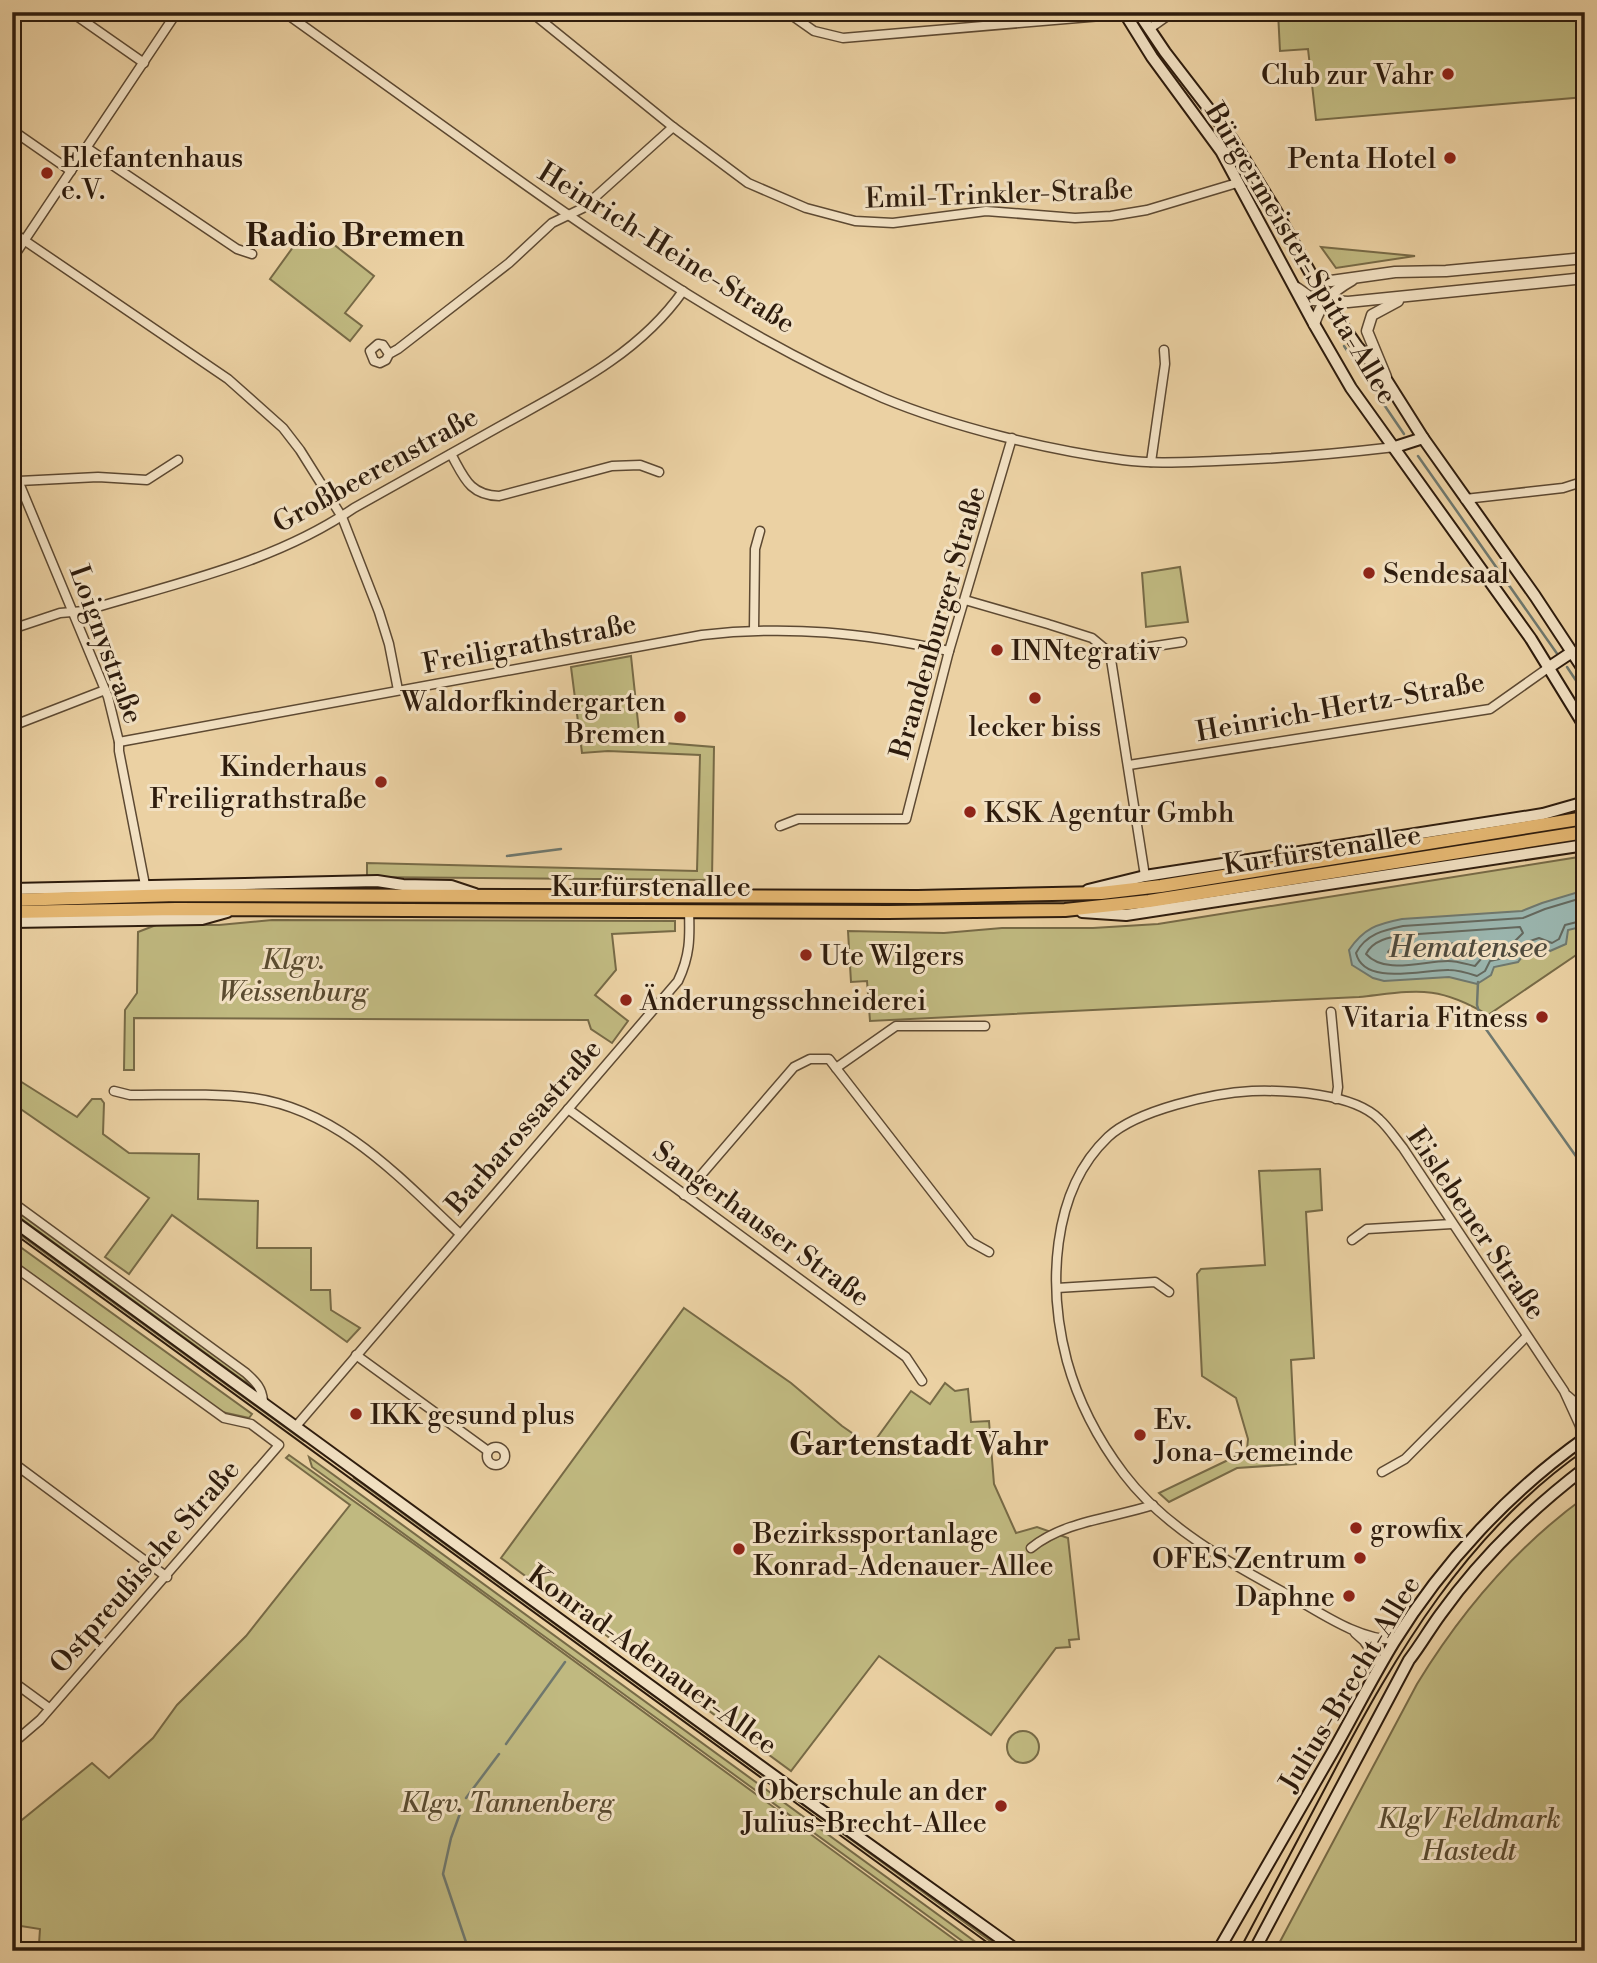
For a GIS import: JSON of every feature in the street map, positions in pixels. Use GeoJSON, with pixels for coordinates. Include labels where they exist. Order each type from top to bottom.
{"type":"FeatureCollection","features":[{"type":"Feature","properties":{"kind":"main road","name":"Bürgermeister-Spitta-Allee"},"geometry":{"type":"LineString","coordinates":[[1138,12],[1233,139],[1326,300],[1357,346],[1387,381],[1423,438],[1535,596],[1565,657],[1585,672]]}},
{"type":"Feature","properties":{"kind":"main road","name":"Bürgermeister-Spitta-Allee"},"geometry":{"type":"LineString","coordinates":[[1124,13],[1152,57],[1221,151],[1291,283],[1351,388],[1531,639],[1585,727]]}},
{"type":"Feature","properties":{"kind":"main road","name":"Bürgermeister-Spitta-Allee"},"geometry":{"type":"LineString","coordinates":[[1395,447],[1423,438]]}},
{"type":"Feature","properties":{"kind":"main road"},"geometry":{"type":"LineString","coordinates":[[1548,668],[1565,657]]}},
{"type":"Feature","properties":{"kind":"main road","name":"Kurfürstenallee"},"geometry":{"type":"LineString","coordinates":[[1070,894],[1145,876],[1543,814],[1585,802]]}},
{"type":"Feature","properties":{"kind":"main road","name":"Kurfürstenallee"},"geometry":{"type":"LineString","coordinates":[[12,900],[164,895],[918,897],[1070,894],[1161,886],[1585,818]]}},
{"type":"Feature","properties":{"kind":"main road","name":"Kurfürstenallee"},"geometry":{"type":"LineString","coordinates":[[1065,910],[1149,901],[1585,832]]}},
{"type":"Feature","properties":{"kind":"main road","name":"Kurfürstenallee"},"geometry":{"type":"LineString","coordinates":[[12,912],[236,909],[1065,910],[1126,915],[1585,845]]}},
{"type":"Feature","properties":{"kind":"main road","name":"Kurfürstenallee"},"geometry":{"type":"LineString","coordinates":[[12,889],[377,881],[403,885],[451,886],[478,895]]}},
{"type":"Feature","properties":{"kind":"main road","name":"Kurfürstenallee"},"geometry":{"type":"LineString","coordinates":[[12,922],[202,919],[236,909]]}},
{"type":"Feature","properties":{"kind":"main road","name":"Konrad-Adenauer-Allee"},"geometry":{"type":"LineString","coordinates":[[12,1220],[1018,1951]]}},
{"type":"Feature","properties":{"kind":"main road","name":"Julius-Brecht-Allee"},"geometry":{"type":"LineString","coordinates":[[1218,1951],[1395,1640],[1452,1562],[1487,1523],[1534,1477],[1583,1439]]}},
{"type":"Feature","properties":{"kind":"main road","name":"Julius-Brecht-Allee"},"geometry":{"type":"LineString","coordinates":[[1254,1951],[1409,1660],[1439,1616],[1502,1541],[1585,1468]]}},
{"type":"Feature","properties":{"kind":"street"},"geometry":{"type":"LineString","coordinates":[[71,12],[144,62]]}},
{"type":"Feature","properties":{"kind":"street"},"geometry":{"type":"LineString","coordinates":[[12,259],[177,12]]}},
{"type":"Feature","properties":{"kind":"street","name":"Heinrich-Heine-Straße"},"geometry":{"type":"LineString","coordinates":[[284,12],[568,215],[683,291],[797,356],[880,397],[1012,438],[1099,456],[1151,462],[1325,455],[1395,447]]}},
{"type":"Feature","properties":{"kind":"street","name":"Emil-Trinkler-Straße"},"geometry":{"type":"LineString","coordinates":[[531,12],[673,127],[748,183],[806,208],[855,221],[893,223],[986,211],[1075,218],[1111,216],[1147,211],[1237,183]]}},
{"type":"Feature","properties":{"kind":"street"},"geometry":{"type":"LineString","coordinates":[[787,12],[814,31],[843,38],[1124,13]]}},
{"type":"Feature","properties":{"kind":"street"},"geometry":{"type":"LineString","coordinates":[[1149,29],[1173,12]]}},
{"type":"Feature","properties":{"kind":"street"},"geometry":{"type":"LineString","coordinates":[[389,354],[509,263],[552,223],[583,208],[673,127]]}},
{"type":"Feature","properties":{"kind":"street"},"geometry":{"type":"LineString","coordinates":[[12,130],[71,171]]}},
{"type":"Feature","properties":{"kind":"street"},"geometry":{"type":"LineString","coordinates":[[87,148],[237,250],[252,254]]}},
{"type":"Feature","properties":{"kind":"street"},"geometry":{"type":"LineString","coordinates":[[12,232],[228,379],[274,418],[300,450],[342,516],[379,612],[398,690]]}},
{"type":"Feature","properties":{"kind":"street"},"geometry":{"type":"LineString","coordinates":[[1313,279],[1331,281],[1395,272],[1499,267],[1585,258]]}},
{"type":"Feature","properties":{"kind":"street"},"geometry":{"type":"LineString","coordinates":[[1499,267],[1501,287]]}},
{"type":"Feature","properties":{"kind":"street"},"geometry":{"type":"LineString","coordinates":[[1314,324],[1326,300],[1336,289],[1356,278]]}},
{"type":"Feature","properties":{"kind":"street"},"geometry":{"type":"LineString","coordinates":[[1291,283],[1314,300],[1348,302],[1585,278]]}},
{"type":"Feature","properties":{"kind":"street","name":"Großbeerenstraße"},"geometry":{"type":"LineString","coordinates":[[12,629],[60,613],[84,611],[288,546],[329,526],[342,516],[561,392],[635,345],[669,311],[683,291]]}},
{"type":"Feature","properties":{"kind":"street"},"geometry":{"type":"LineString","coordinates":[[1387,381],[1367,331],[1369,319],[1386,305],[1408,297]]}},
{"type":"Feature","properties":{"kind":"street"},"geometry":{"type":"LineString","coordinates":[[1151,462],[1165,365],[1164,350]]}},
{"type":"Feature","properties":{"kind":"street","name":"Brandenburger Straße"},"geometry":{"type":"LineString","coordinates":[[780,827],[798,819],[905,818],[949,651],[1012,438]]}},
{"type":"Feature","properties":{"kind":"street"},"geometry":{"type":"LineString","coordinates":[[451,454],[466,481],[478,492],[499,496],[612,466],[640,464],[659,472]]}},
{"type":"Feature","properties":{"kind":"street"},"geometry":{"type":"LineString","coordinates":[[19,481],[98,477],[147,480],[178,460]]}},
{"type":"Feature","properties":{"kind":"street","name":"Loignystraße"},"geometry":{"type":"LineString","coordinates":[[12,466],[105,690],[120,742],[118,751],[145,885]]}},
{"type":"Feature","properties":{"kind":"street"},"geometry":{"type":"LineString","coordinates":[[1465,499],[1563,488],[1585,481]]}},
{"type":"Feature","properties":{"kind":"street"},"geometry":{"type":"LineString","coordinates":[[754,630],[755,549],[760,531]]}},
{"type":"Feature","properties":{"kind":"street"},"geometry":{"type":"LineString","coordinates":[[965,600],[1092,638],[1110,653],[1145,876]]}},
{"type":"Feature","properties":{"kind":"street","name":"Freiligrathstraße"},"geometry":{"type":"LineString","coordinates":[[120,742],[663,640],[754,630],[844,633],[949,651]]}},
{"type":"Feature","properties":{"kind":"street"},"geometry":{"type":"LineString","coordinates":[[1110,653],[1182,642]]}},
{"type":"Feature","properties":{"kind":"street","name":"Heinrich-Hertz-Straße"},"geometry":{"type":"LineString","coordinates":[[1129,765],[1490,709],[1548,668]]}},
{"type":"Feature","properties":{"kind":"street"},"geometry":{"type":"LineString","coordinates":[[12,726],[105,690]]}},
{"type":"Feature","properties":{"kind":"street","name":"Barbarossastraße"},"geometry":{"type":"LineString","coordinates":[[296,1425],[678,981],[687,961],[689,911]]}},
{"type":"Feature","properties":{"kind":"street"},"geometry":{"type":"LineString","coordinates":[[1331,1012],[1338,1087],[1336,1099]]}},
{"type":"Feature","properties":{"kind":"street"},"geometry":{"type":"LineString","coordinates":[[836,1068],[896,1026],[985,1026]]}},
{"type":"Feature","properties":{"kind":"street"},"geometry":{"type":"LineString","coordinates":[[684,1195],[794,1067],[810,1059],[829,1059],[971,1242],[989,1252]]}},
{"type":"Feature","properties":{"kind":"street"},"geometry":{"type":"LineString","coordinates":[[114,1091],[130,1095],[253,1098],[297,1110],[354,1139],[460,1234]]}},
{"type":"Feature","properties":{"kind":"street","name":"Eislebener Straße"},"geometry":{"type":"LineString","coordinates":[[1395,1640],[1368,1636],[1350,1629],[1215,1553],[1153,1505],[1125,1475],[1084,1408],[1067,1361],[1057,1288],[1059,1247],[1071,1191],[1081,1171],[1109,1136],[1140,1117],[1218,1095],[1279,1091],[1336,1099],[1378,1118],[1403,1148],[1564,1391],[1585,1412]]}},
{"type":"Feature","properties":{"kind":"street","name":"Sangerhauser Straße"},"geometry":{"type":"LineString","coordinates":[[568,1109],[906,1357],[922,1381]]}},
{"type":"Feature","properties":{"kind":"street","name":"Konrad-Adenauer-Allee"},"geometry":{"type":"LineString","coordinates":[[12,1202],[246,1373],[257,1382],[263,1401]]}},
{"type":"Feature","properties":{"kind":"street"},"geometry":{"type":"LineString","coordinates":[[1352,1240],[1367,1229],[1452,1224]]}},
{"type":"Feature","properties":{"kind":"street","name":"Ostpreußische Straße"},"geometry":{"type":"LineString","coordinates":[[12,1265],[224,1418],[251,1424],[279,1445],[167,1577],[49,1709],[12,1744]]}},
{"type":"Feature","properties":{"kind":"street"},"geometry":{"type":"LineString","coordinates":[[1057,1288],[1155,1282],[1169,1292]]}},
{"type":"Feature","properties":{"kind":"street"},"geometry":{"type":"LineString","coordinates":[[1382,1472],[1405,1459],[1526,1337]]}},
{"type":"Feature","properties":{"kind":"street"},"geometry":{"type":"LineString","coordinates":[[356,1355],[488,1451]]}},
{"type":"Feature","properties":{"kind":"street","name":"Eislebener Straße"},"geometry":{"type":"LineString","coordinates":[[1564,1391],[1583,1439]]}},
{"type":"Feature","properties":{"kind":"street"},"geometry":{"type":"LineString","coordinates":[[12,1462],[167,1577]]}},
{"type":"Feature","properties":{"kind":"street"},"geometry":{"type":"LineString","coordinates":[[1031,1549],[1044,1537],[1063,1530],[1153,1505]]}},
{"type":"Feature","properties":{"kind":"street","name":"Eislebener Straße"},"geometry":{"type":"LineString","coordinates":[[1350,1629],[1364,1642],[1380,1664]]}},
{"type":"Feature","properties":{"kind":"street"},"geometry":{"type":"LineString","coordinates":[[12,1681],[49,1709]]}},
{"type":"Feature","properties":{"kind":"street"},"geometry":{"type":"LineString","coordinates":[[12,1948],[26,1948]]}},
{"type":"Feature","properties":{"kind":"green space","name":"Club zur Vahr"},"geometry":{"type":"Polygon","coordinates":[[[1278,12],[1585,12],[1585,97],[1316,120],[1308,49],[1280,51],[1278,12]]]}},
{"type":"Feature","properties":{"kind":"green space"},"geometry":{"type":"Polygon","coordinates":[[[309,225],[374,276],[345,313],[362,326],[350,341],[270,279],[309,225]]]}},
{"type":"Feature","properties":{"kind":"green space"},"geometry":{"type":"Polygon","coordinates":[[[1321,247],[1415,256],[1336,268],[1321,247]]]}},
{"type":"Feature","properties":{"kind":"green space"},"geometry":{"type":"Polygon","coordinates":[[[1180,567],[1188,622],[1146,627],[1142,573],[1180,567]]]}},
{"type":"Feature","properties":{"kind":"green space"},"geometry":{"type":"Polygon","coordinates":[[[631,656],[640,741],[714,747],[712,880],[367,877],[367,863],[697,871],[700,755],[608,751],[582,753],[571,667],[631,656]]]}},
{"type":"Feature","properties":{"kind":"green space"},"geometry":{"type":"Polygon","coordinates":[[[1585,856],[1585,949],[1488,1015],[1454,998],[1411,992],[1359,997],[870,1021],[867,981],[851,982],[848,931],[944,933],[1002,928],[1093,928],[1158,924],[1585,856]]]}},
{"type":"Feature","properties":{"kind":"green space","name":"Klgv. Weissenburg"},"geometry":{"type":"Polygon","coordinates":[[[272,920],[675,921],[675,931],[612,934],[616,970],[595,995],[628,1021],[612,1043],[591,1029],[588,1020],[134,1018],[134,1070],[124,1070],[125,1010],[137,993],[138,932],[156,925],[219,925],[272,920]]]}},
{"type":"Feature","properties":{"kind":"green space"},"geometry":{"type":"Polygon","coordinates":[[[12,1076],[77,1117],[92,1099],[101,1099],[104,1103],[103,1134],[129,1153],[199,1154],[198,1199],[258,1201],[257,1248],[311,1248],[311,1290],[330,1290],[331,1310],[360,1328],[347,1342],[172,1215],[129,1274],[105,1257],[149,1198],[12,1103],[12,1076]]]}},
{"type":"Feature","properties":{"kind":"green space"},"geometry":{"type":"Polygon","coordinates":[[[1320,1169],[1322,1210],[1306,1212],[1314,1358],[1291,1360],[1296,1464],[1237,1468],[1169,1502],[1159,1493],[1247,1449],[1248,1439],[1236,1398],[1202,1376],[1197,1274],[1201,1269],[1265,1265],[1259,1171],[1320,1169]]]}},
{"type":"Feature","properties":{"kind":"green space"},"geometry":{"type":"Polygon","coordinates":[[[12,1208],[243,1376],[252,1387],[12,1212],[12,1208]]]}},
{"type":"Feature","properties":{"kind":"green space"},"geometry":{"type":"Polygon","coordinates":[[[12,1225],[305,1439],[304,1441],[12,1229],[12,1225]]]}},
{"type":"Feature","properties":{"kind":"green space"},"geometry":{"type":"Polygon","coordinates":[[[12,1241],[252,1414],[249,1418],[222,1412],[12,1260],[12,1241]]]}},
{"type":"Feature","properties":{"kind":"green space","name":"Bezirkssportanlage Konrad-Adenauer-Allee"},"geometry":{"type":"Polygon","coordinates":[[[684,1308],[791,1383],[842,1426],[871,1446],[911,1391],[930,1404],[945,1383],[955,1391],[968,1389],[971,1422],[989,1421],[994,1484],[1016,1533],[1037,1527],[1068,1538],[1079,1639],[1069,1640],[1070,1647],[1056,1648],[991,1735],[879,1656],[791,1771],[501,1558],[684,1308]]]}},
{"type":"Feature","properties":{"kind":"green space","name":"Klgv. Tannenberg"},"geometry":{"type":"Polygon","coordinates":[[[289,1455],[970,1951],[62,1951],[62,1947],[39,1944],[40,1929],[21,1926],[12,1930],[12,1902],[19,1854],[12,1845],[12,1828],[92,1763],[109,1778],[153,1738],[177,1705],[246,1636],[350,1505],[286,1458],[289,1455]]]}},
{"type":"Feature","properties":{"kind":"green space"},"geometry":{"type":"Polygon","coordinates":[[[309,1457],[988,1951],[976,1951],[312,1467],[309,1457]]]}},
{"type":"Feature","properties":{"kind":"green space"},"geometry":{"type":"Polygon","coordinates":[[[356,1476],[1008,1951],[1000,1948],[354,1478],[356,1476]]]}},
{"type":"Feature","properties":{"kind":"green space","name":"KlgV Feldmark Hastedt"},"geometry":{"type":"Polygon","coordinates":[[[1585,1497],[1585,1951],[1275,1951],[1417,1684],[1434,1657],[1471,1606],[1513,1559],[1585,1497]]]}},
{"type":"Feature","properties":{"kind":"green space"},"geometry":{"type":"Polygon","coordinates":[[[1023,1731],[1034,1736],[1039,1747],[1034,1758],[1023,1763],[1012,1758],[1007,1747],[1012,1736],[1023,1731]]]}},
{"type":"Feature","properties":{"kind":"water","name":"Hematensee"},"geometry":{"type":"Polygon","coordinates":[[[1585,890],[1585,926],[1568,930],[1566,944],[1550,951],[1539,944],[1528,949],[1518,962],[1494,967],[1491,975],[1477,984],[1449,977],[1384,981],[1373,978],[1352,965],[1349,950],[1366,932],[1385,923],[1402,919],[1522,911],[1585,890]]]}},
{"type":"Feature","properties":{"kind":"waterway"},"geometry":{"type":"LineString","coordinates":[[1344,346],[1404,434]]}},
{"type":"Feature","properties":{"kind":"waterway"},"geometry":{"type":"LineString","coordinates":[[1418,456],[1558,655]]}},
{"type":"Feature","properties":{"kind":"waterway"},"geometry":{"type":"LineString","coordinates":[[1567,667],[1585,694]]}},
{"type":"Feature","properties":{"kind":"waterway"},"geometry":{"type":"LineString","coordinates":[[507,856],[561,849]]}},
{"type":"Feature","properties":{"kind":"waterway"},"geometry":{"type":"LineString","coordinates":[[1478,982],[1477,1005],[1483,1025],[1585,1169]]}},
{"type":"Feature","properties":{"kind":"waterway"},"geometry":{"type":"LineString","coordinates":[[506,1744],[565,1662]]}},
{"type":"Feature","properties":{"kind":"waterway"},"geometry":{"type":"LineString","coordinates":[[466,1798],[499,1754]]}},
{"type":"Feature","properties":{"kind":"waterway"},"geometry":{"type":"LineString","coordinates":[[462,1808],[451,1838],[443,1874],[469,1951]]}},
{"type":"Feature","properties":{"kind":"waterway"},"geometry":{"type":"LineString","coordinates":[[45,1947],[72,1951]]}},
{"type":"Feature","properties":{"kind":"tram line"},"geometry":{"type":"LineString","coordinates":[[12,1232],[999,1951]]}},
{"type":"Feature","properties":{"kind":"tram line"},"geometry":{"type":"LineString","coordinates":[[1239,1951],[1356,1730],[1409,1640],[1438,1598],[1504,1519],[1543,1483],[1585,1450]]}},
{"type":"Feature","properties":{"kind":"place","name":"Club zur Vahr"},"geometry":{"type":"Point","coordinates":[1448,74]}},
{"type":"Feature","properties":{"kind":"place","name":"Penta Hotel"},"geometry":{"type":"Point","coordinates":[1450,158]}},
{"type":"Feature","properties":{"kind":"place","name":"Elefantenhaus e.V."},"geometry":{"type":"Point","coordinates":[47,173]}},
{"type":"Feature","properties":{"kind":"place","name":"Sendesaal"},"geometry":{"type":"Point","coordinates":[1369,573]}},
{"type":"Feature","properties":{"kind":"place","name":"INNtegrativ"},"geometry":{"type":"Point","coordinates":[997,650]}},
{"type":"Feature","properties":{"kind":"place","name":"lecker biss"},"geometry":{"type":"Point","coordinates":[1035,698]}},
{"type":"Feature","properties":{"kind":"place","name":"Waldorfkindergarten Bremen"},"geometry":{"type":"Point","coordinates":[680,717]}},
{"type":"Feature","properties":{"kind":"place","name":"Kinderhaus Freiligrathstraße"},"geometry":{"type":"Point","coordinates":[381,782]}},
{"type":"Feature","properties":{"kind":"place","name":"KSK Agentur Gmbh"},"geometry":{"type":"Point","coordinates":[970,812]}},
{"type":"Feature","properties":{"kind":"place","name":"Ute Wilgers"},"geometry":{"type":"Point","coordinates":[806,955]}},
{"type":"Feature","properties":{"kind":"place","name":"Änderungsschneiderei"},"geometry":{"type":"Point","coordinates":[626,1000]}},
{"type":"Feature","properties":{"kind":"place","name":"Vitaria Fitness"},"geometry":{"type":"Point","coordinates":[1542,1017]}},
{"type":"Feature","properties":{"kind":"place","name":"IKK gesund plus"},"geometry":{"type":"Point","coordinates":[356,1414]}},
{"type":"Feature","properties":{"kind":"place","name":"Ev. Jona-Gemeinde"},"geometry":{"type":"Point","coordinates":[1140,1435]}},
{"type":"Feature","properties":{"kind":"place","name":"growfix"},"geometry":{"type":"Point","coordinates":[1356,1528]}},
{"type":"Feature","properties":{"kind":"place","name":"Bezirkssportanlage Konrad-Adenauer-Allee"},"geometry":{"type":"Point","coordinates":[739,1549]}},
{"type":"Feature","properties":{"kind":"place","name":"OFES Zentrum"},"geometry":{"type":"Point","coordinates":[1360,1558]}},
{"type":"Feature","properties":{"kind":"place","name":"Daphne"},"geometry":{"type":"Point","coordinates":[1349,1596]}},
{"type":"Feature","properties":{"kind":"place","name":"Oberschule an der Julius-Brecht-Allee"},"geometry":{"type":"Point","coordinates":[1001,1806]}},
{"type":"Feature","properties":{"kind":"district","name":"Radio Bremen"},"geometry":{"type":"Point","coordinates":[355,235]}},
{"type":"Feature","properties":{"kind":"district","name":"Gartenstadt Vahr"},"geometry":{"type":"Point","coordinates":[919,1444]}}]}
